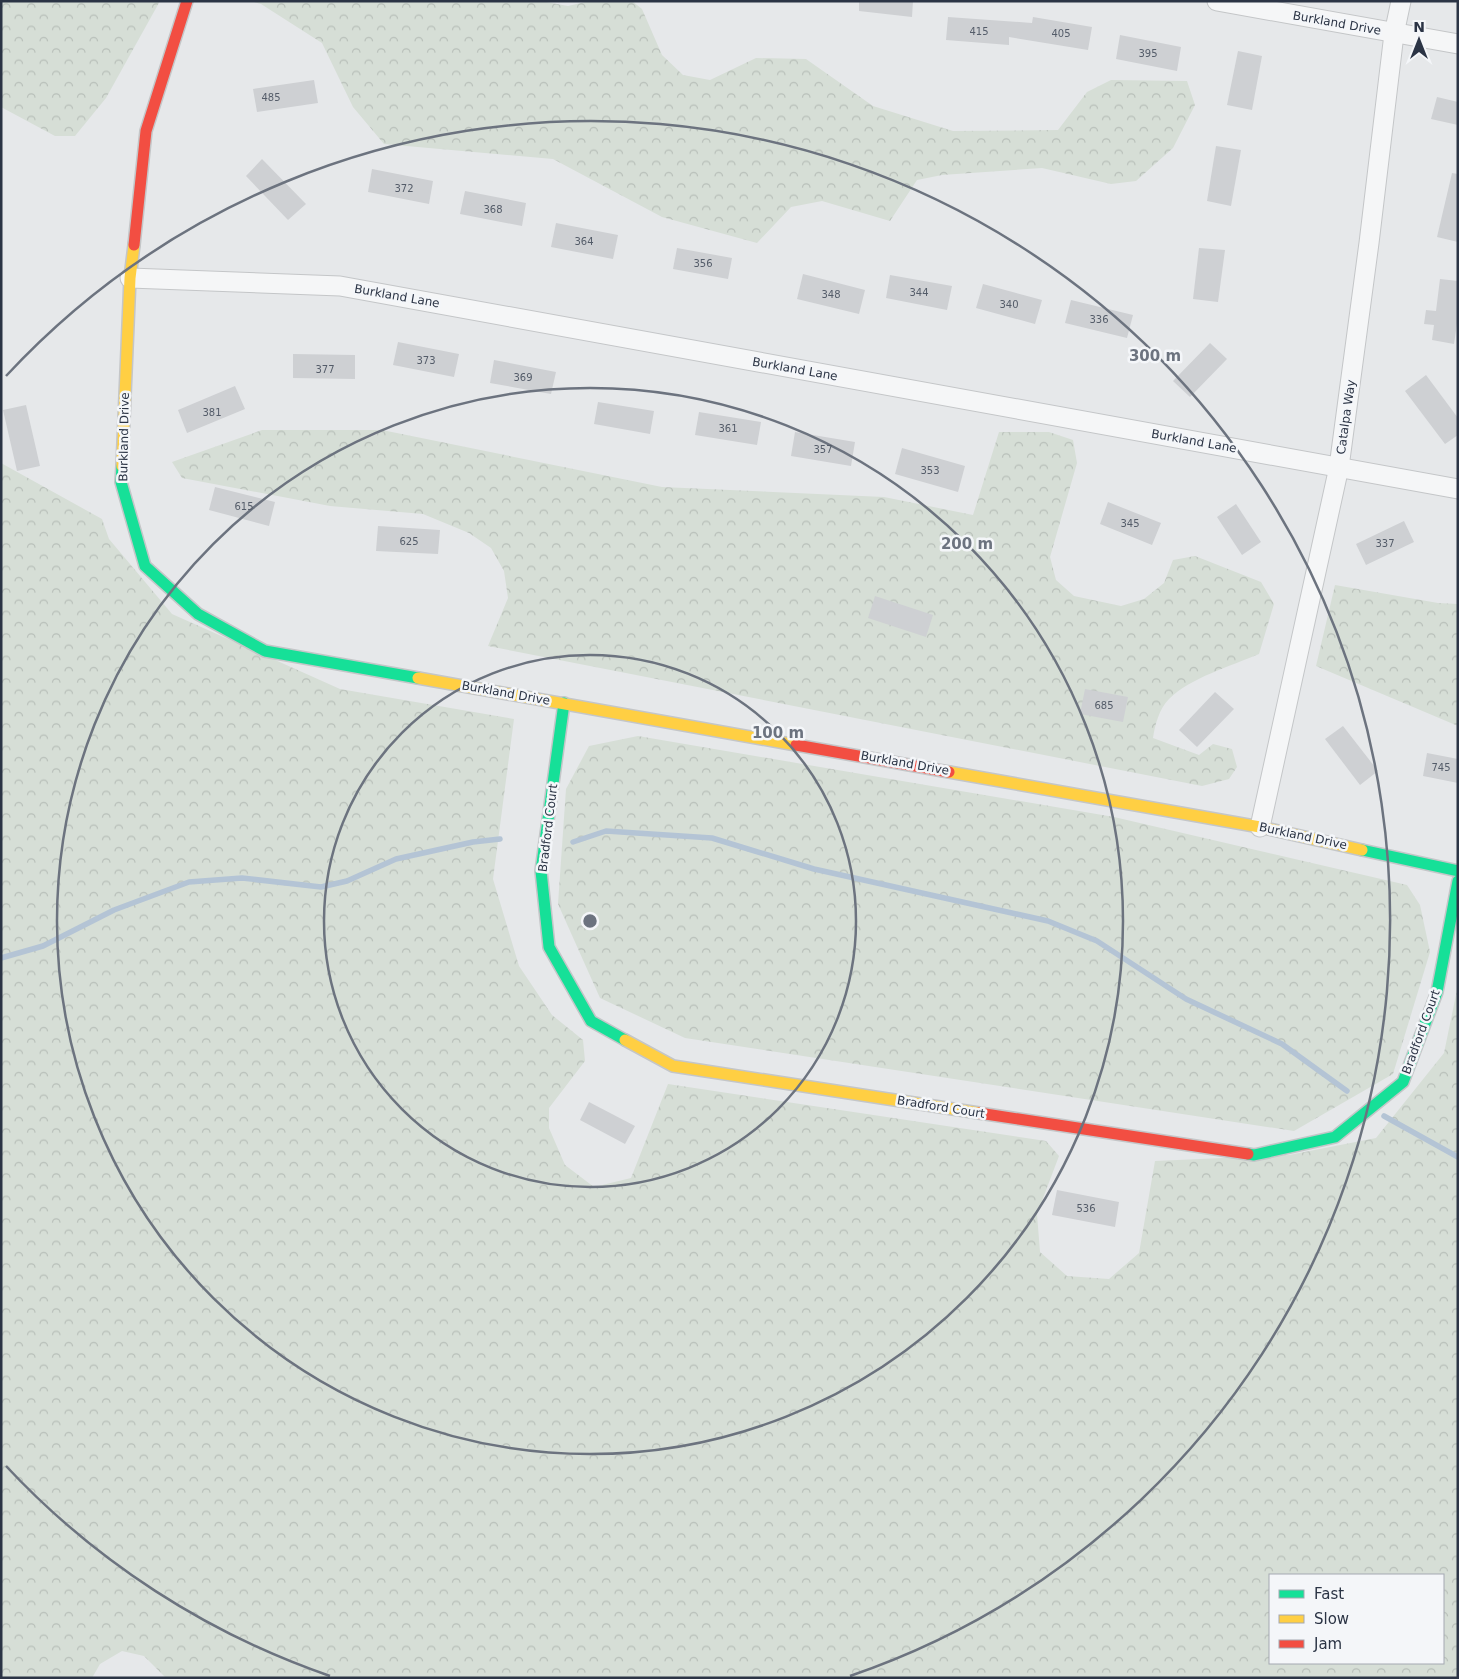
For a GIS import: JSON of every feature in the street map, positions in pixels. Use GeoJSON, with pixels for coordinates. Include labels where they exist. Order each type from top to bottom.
{"type":"FeatureCollection","features":[{"type":"Feature","properties":{"kind":"street","name":"Burkland Drive"},"geometry":{"type":"LineString","coordinates":[[187,1],[146,131],[130,278],[121,482],[145,566],[198,614],[265,651],[1260,827],[1458,870]]}},
{"type":"Feature","properties":{"kind":"street","name":"Burkland Drive"},"geometry":{"type":"LineString","coordinates":[[1217,1],[1458,44]]}},
{"type":"Feature","properties":{"kind":"street","name":"Catalpa Way"},"geometry":{"type":"LineString","coordinates":[[1260,827],[1339,467],[1394,34],[1400,1]]}},
{"type":"Feature","properties":{"kind":"street","name":"Burkland Lane"},"geometry":{"type":"LineString","coordinates":[[130,278],[340,286],[1458,489]]}},
{"type":"Feature","properties":{"kind":"street","name":"Bradford Court"},"geometry":{"type":"LineString","coordinates":[[564,703],[541,871],[549,947],[591,1021],[673,1066],[1254,1155],[1335,1136],[1403,1082],[1437,992],[1458,880]]}},
{"type":"Feature","properties":{"kind":"green space"},"geometry":{"type":"Polygon","coordinates":[[[1,1],[160,1],[106,98],[75,136],[55,136],[1,107],[1,1]]]}},
{"type":"Feature","properties":{"kind":"green space"},"geometry":{"type":"Polygon","coordinates":[[[251,1],[541,1],[568,6],[589,1],[632,1],[642,9],[662,55],[683,75],[710,80],[756,58],[806,59],[873,106],[953,131],[1058,130],[1087,92],[1111,80],[1187,81],[1195,105],[1173,148],[1136,181],[1111,184],[1042,168],[942,175],[917,180],[890,221],[822,201],[791,207],[757,243],[662,217],[553,159],[384,144],[353,107],[322,43],[261,4],[251,1]]]}},
{"type":"Feature","properties":{"kind":"green space"},"geometry":{"type":"Polygon","coordinates":[[[262,430],[382,430],[662,487],[884,497],[973,515],[999,432],[1049,432],[1073,440],[1077,463],[1050,557],[1056,580],[1074,596],[1121,606],[1144,599],[1164,583],[1173,560],[1195,556],[1261,582],[1274,604],[1259,654],[1211,673],[1178,692],[1163,707],[1155,728],[1153,738],[1199,755],[1213,744],[1232,749],[1237,767],[1229,779],[1202,786],[488,646],[508,598],[504,571],[491,548],[469,533],[423,514],[330,506],[182,478],[172,462],[262,430]]]}},
{"type":"Feature","properties":{"kind":"green space"},"geometry":{"type":"Polygon","coordinates":[[[1,463],[102,519],[109,539],[172,614],[340,689],[514,719],[493,879],[519,966],[552,1015],[583,1040],[585,1061],[549,1108],[549,1128],[565,1165],[594,1187],[631,1178],[668,1084],[1046,1141],[1059,1156],[1037,1214],[1040,1252],[1067,1276],[1109,1279],[1139,1253],[1155,1161],[1289,1155],[1376,1138],[1444,1053],[1458,985],[1458,1678],[166,1678],[144,1656],[122,1651],[100,1664],[92,1678],[1,1678],[1,463]]]}},
{"type":"Feature","properties":{"kind":"green space"},"geometry":{"type":"Polygon","coordinates":[[[1335,585],[1438,603],[1458,604],[1458,726],[1316,666],[1335,585]]]}},
{"type":"Feature","properties":{"kind":"green space"},"geometry":{"type":"Polygon","coordinates":[[[638,736],[1114,817],[1407,885],[1420,905],[1430,952],[1393,1074],[1294,1131],[685,1038],[600,998],[558,904],[566,789],[589,746],[638,736]]]}},
{"type":"Feature","properties":{"kind":"building"},"geometry":{"type":"Polygon","coordinates":[[[859,1],[913,1],[912,17],[859,11],[859,1]]]}},
{"type":"Feature","properties":{"kind":"building"},"geometry":{"type":"Polygon","coordinates":[[[948,17],[1032,23],[1033,17],[1092,27],[1088,50],[1009,37],[1009,45],[946,40],[948,17]]]}},
{"type":"Feature","properties":{"kind":"building"},"geometry":{"type":"Polygon","coordinates":[[[1120,35],[1181,47],[1177,71],[1116,59],[1120,35]]]}},
{"type":"Feature","properties":{"kind":"building"},"geometry":{"type":"Polygon","coordinates":[[[1238,51],[1262,56],[1252,110],[1227,105],[1238,51]]]}},
{"type":"Feature","properties":{"kind":"building"},"geometry":{"type":"Polygon","coordinates":[[[314,80],[318,103],[257,112],[253,89],[314,80]]]}},
{"type":"Feature","properties":{"kind":"building"},"geometry":{"type":"Polygon","coordinates":[[[1437,97],[1458,102],[1458,125],[1431,119],[1437,97]]]}},
{"type":"Feature","properties":{"kind":"building"},"geometry":{"type":"Polygon","coordinates":[[[1216,146],[1241,150],[1231,206],[1207,201],[1216,146]]]}},
{"type":"Feature","properties":{"kind":"building"},"geometry":{"type":"Polygon","coordinates":[[[262,159],[306,204],[288,220],[246,176],[262,159]]]}},
{"type":"Feature","properties":{"kind":"building"},"geometry":{"type":"Polygon","coordinates":[[[372,169],[433,181],[429,204],[368,192],[372,169]]]}},
{"type":"Feature","properties":{"kind":"building"},"geometry":{"type":"Polygon","coordinates":[[[1452,173],[1458,174],[1458,242],[1437,237],[1452,173]]]}},
{"type":"Feature","properties":{"kind":"building"},"geometry":{"type":"Polygon","coordinates":[[[465,191],[526,203],[522,226],[460,214],[465,191]]]}},
{"type":"Feature","properties":{"kind":"building"},"geometry":{"type":"Polygon","coordinates":[[[556,223],[618,235],[613,259],[551,247],[556,223]]]}},
{"type":"Feature","properties":{"kind":"building"},"geometry":{"type":"Polygon","coordinates":[[[677,248],[732,258],[728,279],[673,269],[677,248]]]}},
{"type":"Feature","properties":{"kind":"building"},"geometry":{"type":"Polygon","coordinates":[[[1199,248],[1225,250],[1218,302],[1193,299],[1199,248]]]}},
{"type":"Feature","properties":{"kind":"building"},"geometry":{"type":"Polygon","coordinates":[[[803,274],[865,290],[859,314],[797,299],[803,274]]]}},
{"type":"Feature","properties":{"kind":"building"},"geometry":{"type":"Polygon","coordinates":[[[890,275],[952,286],[947,310],[886,298],[890,275]]]}},
{"type":"Feature","properties":{"kind":"building"},"geometry":{"type":"Polygon","coordinates":[[[1440,279],[1458,281],[1458,317],[1454,344],[1432,340],[1434,325],[1424,324],[1426,310],[1436,311],[1440,279]]]}},
{"type":"Feature","properties":{"kind":"building"},"geometry":{"type":"Polygon","coordinates":[[[983,284],[1042,300],[1035,324],[976,308],[983,284]]]}},
{"type":"Feature","properties":{"kind":"building"},"geometry":{"type":"Polygon","coordinates":[[[1071,300],[1133,315],[1127,338],[1065,323],[1071,300]]]}},
{"type":"Feature","properties":{"kind":"building"},"geometry":{"type":"Polygon","coordinates":[[[398,342],[459,354],[454,377],[393,365],[398,342]]]}},
{"type":"Feature","properties":{"kind":"building"},"geometry":{"type":"Polygon","coordinates":[[[1210,343],[1227,359],[1190,397],[1173,381],[1210,343]]]}},
{"type":"Feature","properties":{"kind":"building"},"geometry":{"type":"Polygon","coordinates":[[[293,354],[355,355],[355,379],[293,378],[293,354]]]}},
{"type":"Feature","properties":{"kind":"building"},"geometry":{"type":"Polygon","coordinates":[[[494,360],[556,372],[551,394],[490,383],[494,360]]]}},
{"type":"Feature","properties":{"kind":"building"},"geometry":{"type":"Polygon","coordinates":[[[1426,375],[1458,418],[1458,435],[1445,444],[1405,391],[1426,375]]]}},
{"type":"Feature","properties":{"kind":"building"},"geometry":{"type":"Polygon","coordinates":[[[235,386],[245,409],[187,433],[178,410],[235,386]]]}},
{"type":"Feature","properties":{"kind":"building"},"geometry":{"type":"Polygon","coordinates":[[[598,402],[654,411],[650,434],[594,424],[598,402]]]}},
{"type":"Feature","properties":{"kind":"building"},"geometry":{"type":"Polygon","coordinates":[[[26,405],[40,466],[17,471],[3,410],[26,405]]]}},
{"type":"Feature","properties":{"kind":"building"},"geometry":{"type":"Polygon","coordinates":[[[699,412],[761,422],[757,445],[695,435],[699,412]]]}},
{"type":"Feature","properties":{"kind":"building"},"geometry":{"type":"Polygon","coordinates":[[[795,432],[855,442],[851,466],[791,456],[795,432]]]}},
{"type":"Feature","properties":{"kind":"building"},"geometry":{"type":"Polygon","coordinates":[[[902,448],[965,466],[958,492],[895,474],[902,448]]]}},
{"type":"Feature","properties":{"kind":"building"},"geometry":{"type":"Polygon","coordinates":[[[215,487],[275,502],[269,526],[209,510],[215,487]]]}},
{"type":"Feature","properties":{"kind":"building"},"geometry":{"type":"Polygon","coordinates":[[[1108,502],[1161,523],[1152,545],[1100,524],[1108,502]]]}},
{"type":"Feature","properties":{"kind":"building"},"geometry":{"type":"Polygon","coordinates":[[[1236,504],[1261,542],[1242,555],[1217,517],[1236,504]]]}},
{"type":"Feature","properties":{"kind":"building"},"geometry":{"type":"Polygon","coordinates":[[[1404,521],[1414,542],[1366,565],[1356,544],[1404,521]]]}},
{"type":"Feature","properties":{"kind":"building"},"geometry":{"type":"Polygon","coordinates":[[[378,526],[440,530],[438,554],[376,551],[378,526]]]}},
{"type":"Feature","properties":{"kind":"building"},"geometry":{"type":"Polygon","coordinates":[[[875,596],[933,615],[926,637],[868,618],[875,596]]]}},
{"type":"Feature","properties":{"kind":"building"},"geometry":{"type":"Polygon","coordinates":[[[1085,689],[1128,697],[1123,722],[1080,714],[1085,689]]]}},
{"type":"Feature","properties":{"kind":"building"},"geometry":{"type":"Polygon","coordinates":[[[1215,692],[1234,709],[1197,747],[1179,730],[1215,692]]]}},
{"type":"Feature","properties":{"kind":"building"},"geometry":{"type":"Polygon","coordinates":[[[1343,726],[1378,771],[1360,785],[1325,739],[1343,726]]]}},
{"type":"Feature","properties":{"kind":"building"},"geometry":{"type":"Polygon","coordinates":[[[1427,753],[1458,759],[1458,783],[1423,776],[1427,753]]]}},
{"type":"Feature","properties":{"kind":"building"},"geometry":{"type":"Polygon","coordinates":[[[589,1102],[635,1126],[625,1144],[580,1120],[589,1102]]]}},
{"type":"Feature","properties":{"kind":"building"},"geometry":{"type":"Polygon","coordinates":[[[1057,1190],[1119,1202],[1115,1227],[1052,1215],[1057,1190]]]}},
{"type":"Feature","properties":{"kind":"waterway"},"geometry":{"type":"LineString","coordinates":[[573,842],[606,831],[712,838],[814,869],[1048,921],[1097,941],[1186,999],[1282,1044],[1347,1091]]}},
{"type":"Feature","properties":{"kind":"waterway"},"geometry":{"type":"LineString","coordinates":[[1,958],[43,946],[114,910],[189,882],[242,878],[321,887],[347,881],[396,859],[473,842],[500,839]]}},
{"type":"Feature","properties":{"kind":"waterway"},"geometry":{"type":"LineString","coordinates":[[1384,1116],[1458,1157]]}},
{"type":"Feature","properties":{"kind":"traffic: fast"},"geometry":{"type":"LineString","coordinates":[[122,466],[121,482],[145,566],[198,614],[265,651],[418,678]]}},
{"type":"Feature","properties":{"kind":"traffic: fast"},"geometry":{"type":"LineString","coordinates":[[564,703],[541,871],[549,947],[591,1021],[625,1040]]}},
{"type":"Feature","properties":{"kind":"traffic: fast"},"geometry":{"type":"LineString","coordinates":[[1362,850],[1458,871]]}},
{"type":"Feature","properties":{"kind":"traffic: fast"},"geometry":{"type":"LineString","coordinates":[[1248,1154],[1254,1155],[1335,1137],[1403,1082],[1437,992],[1458,881]]}},
{"type":"Feature","properties":{"kind":"traffic: slow"},"geometry":{"type":"LineString","coordinates":[[122,466],[130,278],[134,245]]}},
{"type":"Feature","properties":{"kind":"traffic: slow"},"geometry":{"type":"LineString","coordinates":[[418,678],[796,745]]}},
{"type":"Feature","properties":{"kind":"traffic: slow"},"geometry":{"type":"LineString","coordinates":[[949,772],[1260,827],[1362,850]]}},
{"type":"Feature","properties":{"kind":"traffic: slow"},"geometry":{"type":"LineString","coordinates":[[625,1040],[673,1066],[979,1113]]}},
{"type":"Feature","properties":{"kind":"traffic: jam"},"geometry":{"type":"LineString","coordinates":[[134,245],[146,131],[187,1]]}},
{"type":"Feature","properties":{"kind":"traffic: jam"},"geometry":{"type":"LineString","coordinates":[[796,745],[949,772]]}},
{"type":"Feature","properties":{"kind":"traffic: jam"},"geometry":{"type":"LineString","coordinates":[[979,1113],[1248,1154]]}}]}
